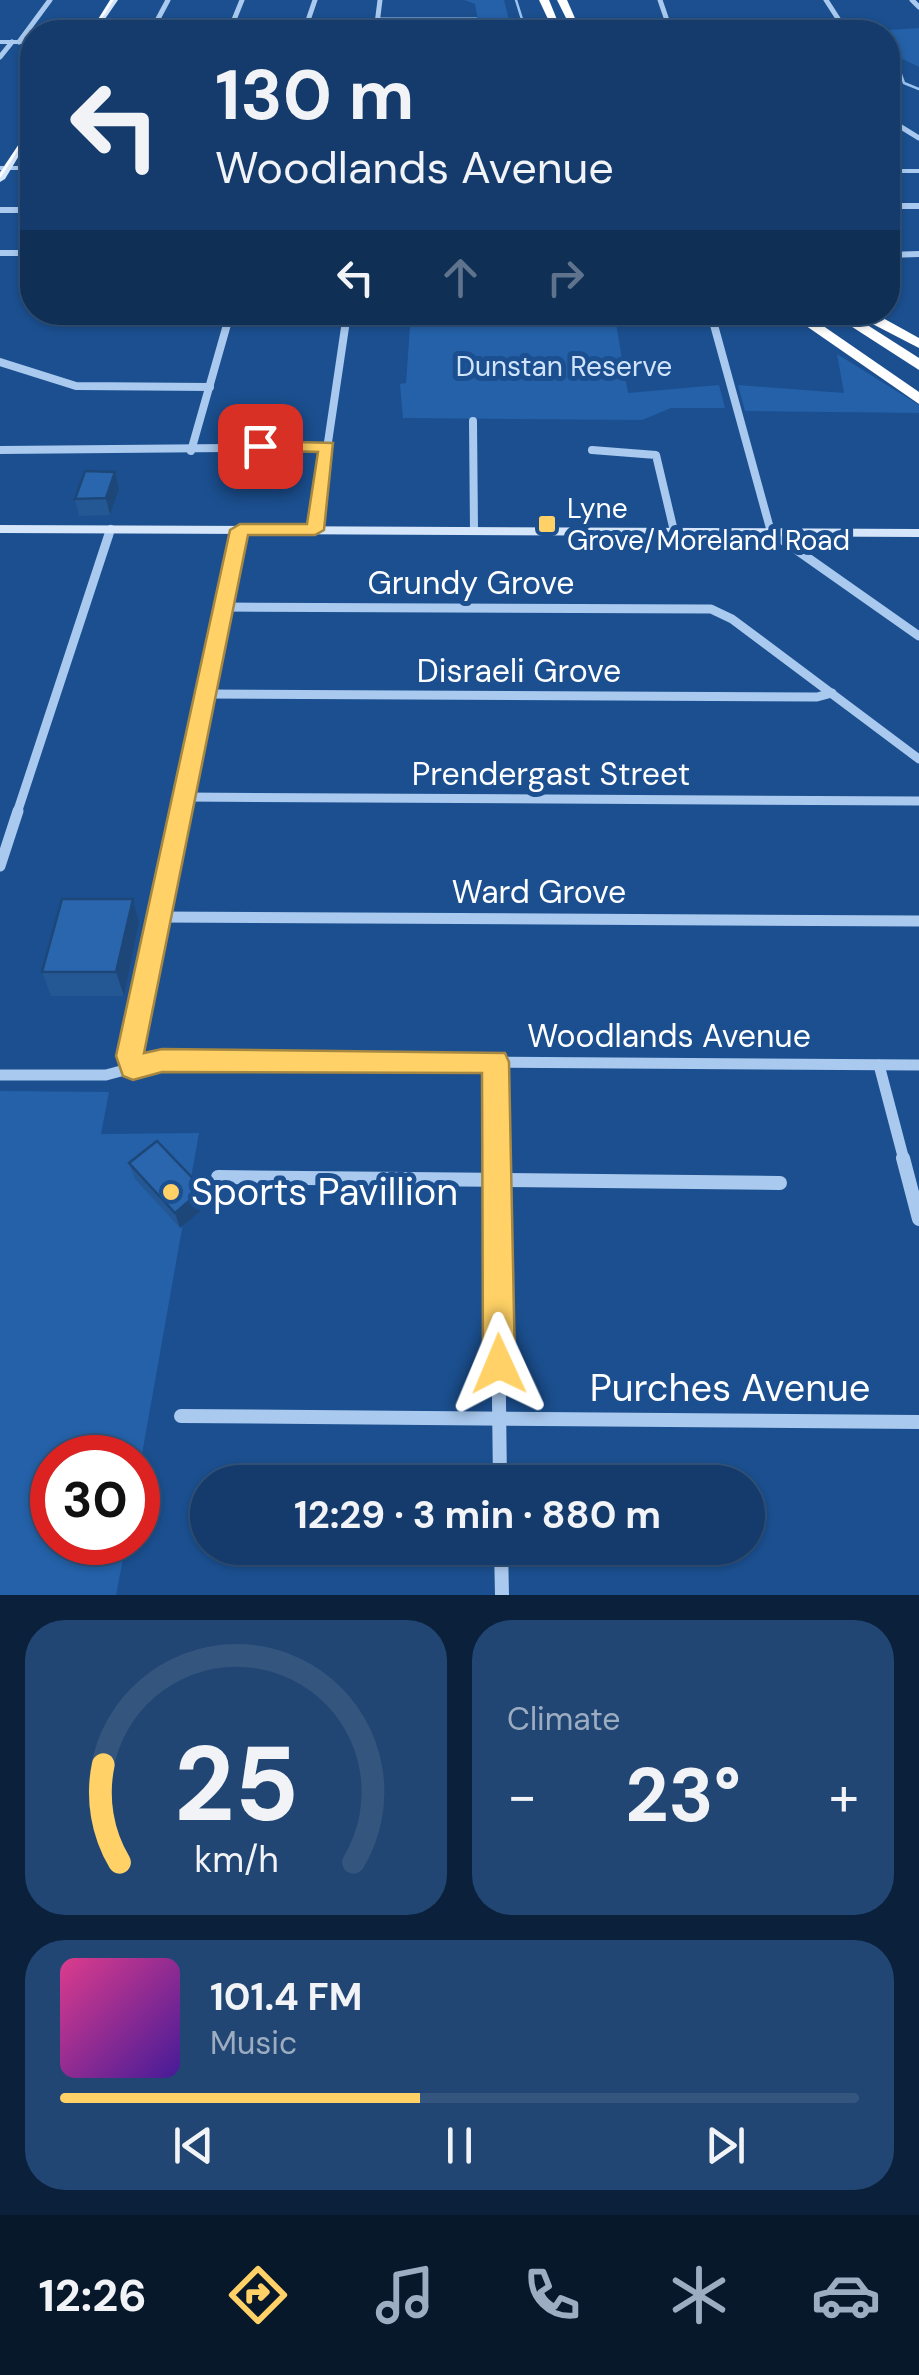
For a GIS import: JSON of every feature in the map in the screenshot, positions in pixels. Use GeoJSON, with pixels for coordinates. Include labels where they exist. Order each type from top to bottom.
{"type":"FeatureCollection","features":[{"type":"Feature","properties":{"kind":"highway"},"geometry":{"type":"LineString","coordinates":[[812,325],[919,399]]}},
{"type":"Feature","properties":{"kind":"highway"},"geometry":{"type":"LineString","coordinates":[[827,325],[919,382]]}},
{"type":"Feature","properties":{"kind":"highway"},"geometry":{"type":"LineString","coordinates":[[856,325],[919,365]]}},
{"type":"Feature","properties":{"kind":"highway"},"geometry":{"type":"LineString","coordinates":[[885,325],[919,344]]}},
{"type":"Feature","properties":{"kind":"main road"},"geometry":{"type":"LineString","coordinates":[[0,179],[20,145]]}},
{"type":"Feature","properties":{"kind":"main road"},"geometry":{"type":"LineString","coordinates":[[0,529],[917,532]]}},
{"type":"Feature","properties":{"kind":"street"},"geometry":{"type":"LineString","coordinates":[[33,20],[50,0]]}},
{"type":"Feature","properties":{"kind":"street"},"geometry":{"type":"LineString","coordinates":[[380,0],[377,20],[476,20]]}},
{"type":"Feature","properties":{"kind":"street"},"geometry":{"type":"LineString","coordinates":[[913,0],[919,8]]}},
{"type":"Feature","properties":{"kind":"street"},"geometry":{"type":"LineString","coordinates":[[0,57],[20,36]]}},
{"type":"Feature","properties":{"kind":"street"},"geometry":{"type":"LineString","coordinates":[[0,42],[20,42]]}},
{"type":"Feature","properties":{"kind":"street"},"geometry":{"type":"LineString","coordinates":[[191,451],[227,325]]}},
{"type":"Feature","properties":{"kind":"street"},"geometry":{"type":"LineString","coordinates":[[315,530],[344,325]]}},
{"type":"Feature","properties":{"kind":"street"},"geometry":{"type":"LineString","coordinates":[[714,325],[771,532],[919,636]]}},
{"type":"Feature","properties":{"kind":"street"},"geometry":{"type":"LineString","coordinates":[[2,364],[76,386],[210,387]]}},
{"type":"Feature","properties":{"kind":"street"},"geometry":{"type":"LineString","coordinates":[[473,421],[474,531]]}},
{"type":"Feature","properties":{"kind":"street"},"geometry":{"type":"LineString","coordinates":[[0,450],[327,447]]}},
{"type":"Feature","properties":{"kind":"street"},"geometry":{"type":"LineString","coordinates":[[592,450],[656,455],[674,532]]}},
{"type":"Feature","properties":{"kind":"street"},"geometry":{"type":"LineString","coordinates":[[0,866],[111,529]]}},
{"type":"Feature","properties":{"kind":"street"},"geometry":{"type":"LineString","coordinates":[[133,1068],[129,1051],[240,530]]}},
{"type":"Feature","properties":{"kind":"street","name":"Grundy Grove"},"geometry":{"type":"LineString","coordinates":[[223,607],[718,611],[832,693]]}},
{"type":"Feature","properties":{"kind":"street"},"geometry":{"type":"LineString","coordinates":[[832,693],[919,758]]}},
{"type":"Feature","properties":{"kind":"street","name":"Disraeli Grove"},"geometry":{"type":"LineString","coordinates":[[205,694],[816,697],[832,693]]}},
{"type":"Feature","properties":{"kind":"street","name":"Prendergast Street"},"geometry":{"type":"LineString","coordinates":[[183,797],[919,801]]}},
{"type":"Feature","properties":{"kind":"street","name":"Ward Grove"},"geometry":{"type":"LineString","coordinates":[[158,917],[919,921]]}},
{"type":"Feature","properties":{"kind":"street","name":"Woodlands Avenue"},"geometry":{"type":"LineString","coordinates":[[0,1076],[106,1076],[162,1060],[919,1065]]}},
{"type":"Feature","properties":{"kind":"street"},"geometry":{"type":"LineString","coordinates":[[495,1062],[500,1465]]}},
{"type":"Feature","properties":{"kind":"street"},"geometry":{"type":"LineString","coordinates":[[880,1064],[919,1219]]}},
{"type":"Feature","properties":{"kind":"street"},"geometry":{"type":"LineString","coordinates":[[218,1176],[780,1183]]}},
{"type":"Feature","properties":{"kind":"street","name":"Purches Avenue"},"geometry":{"type":"LineString","coordinates":[[181,1416],[919,1422]]}},
{"type":"Feature","properties":{"kind":"street"},"geometry":{"type":"LineString","coordinates":[[501,1565],[502,1595]]}},
{"type":"Feature","properties":{"kind":"green space"},"geometry":{"type":"Polygon","coordinates":[[[464,0],[504,0],[509,20],[478,20],[475,4],[464,0]]]}},
{"type":"Feature","properties":{"kind":"green space"},"geometry":{"type":"Polygon","coordinates":[[[919,28],[919,67],[900,58],[900,29],[919,28]]]}},
{"type":"Feature","properties":{"kind":"green space","name":"Dunstan Reserve"},"geometry":{"type":"Polygon","coordinates":[[[410,325],[616,325],[628,393],[719,385],[725,408],[671,408],[642,420],[403,418],[400,384],[406,383],[410,325]]]}},
{"type":"Feature","properties":{"kind":"green space"},"geometry":{"type":"Polygon","coordinates":[[[837,354],[919,405],[919,413],[745,411],[738,385],[844,393],[837,354]]]}},
{"type":"Feature","properties":{"kind":"green space"},"geometry":{"type":"Polygon","coordinates":[[[0,1091],[109,1092],[101,1134],[199,1133],[145,1435],[30,1435],[30,1565],[122,1565],[116,1595],[0,1595],[0,1091]]]}},
{"type":"Feature","properties":{"kind":"building"},"geometry":{"type":"Polygon","coordinates":[[[85,471],[115,472],[106,498],[75,499],[85,471]]]}},
{"type":"Feature","properties":{"kind":"building"},"geometry":{"type":"Polygon","coordinates":[[[62,899],[133,899],[116,972],[42,972],[62,899]]]}},
{"type":"Feature","properties":{"kind":"building","name":"Sports Pavillion"},"geometry":{"type":"Polygon","coordinates":[[[157,1141],[203,1189],[175,1213],[129,1163],[157,1141]]]}},
{"type":"Feature","properties":{"kind":"waterway"},"geometry":{"type":"LineString","coordinates":[[516,0],[522,20]]}},
{"type":"Feature","properties":{"kind":"waterway"},"geometry":{"type":"LineString","coordinates":[[900,72],[904,83],[919,89]]}},
{"type":"Feature","properties":{"kind":"tram line"},"geometry":{"type":"LineString","coordinates":[[100,20],[112,0]]}},
{"type":"Feature","properties":{"kind":"tram line"},"geometry":{"type":"LineString","coordinates":[[0,176],[20,145]]}},
{"type":"Feature","properties":{"kind":"place","name":"Lyne Grove/Moreland Road"},"geometry":{"type":"Point","coordinates":[547,524]}},
{"type":"Feature","properties":{"kind":"place","name":"Sports Pavillion"},"geometry":{"type":"Point","coordinates":[171,1192]}},
{"type":"Feature","properties":{"kind":"route"},"geometry":{"type":"LineString","coordinates":[[260,446],[327,447],[315,530],[240,530],[130,1044],[133,1068],[162,1060],[495,1062],[499,1364]]}}]}
